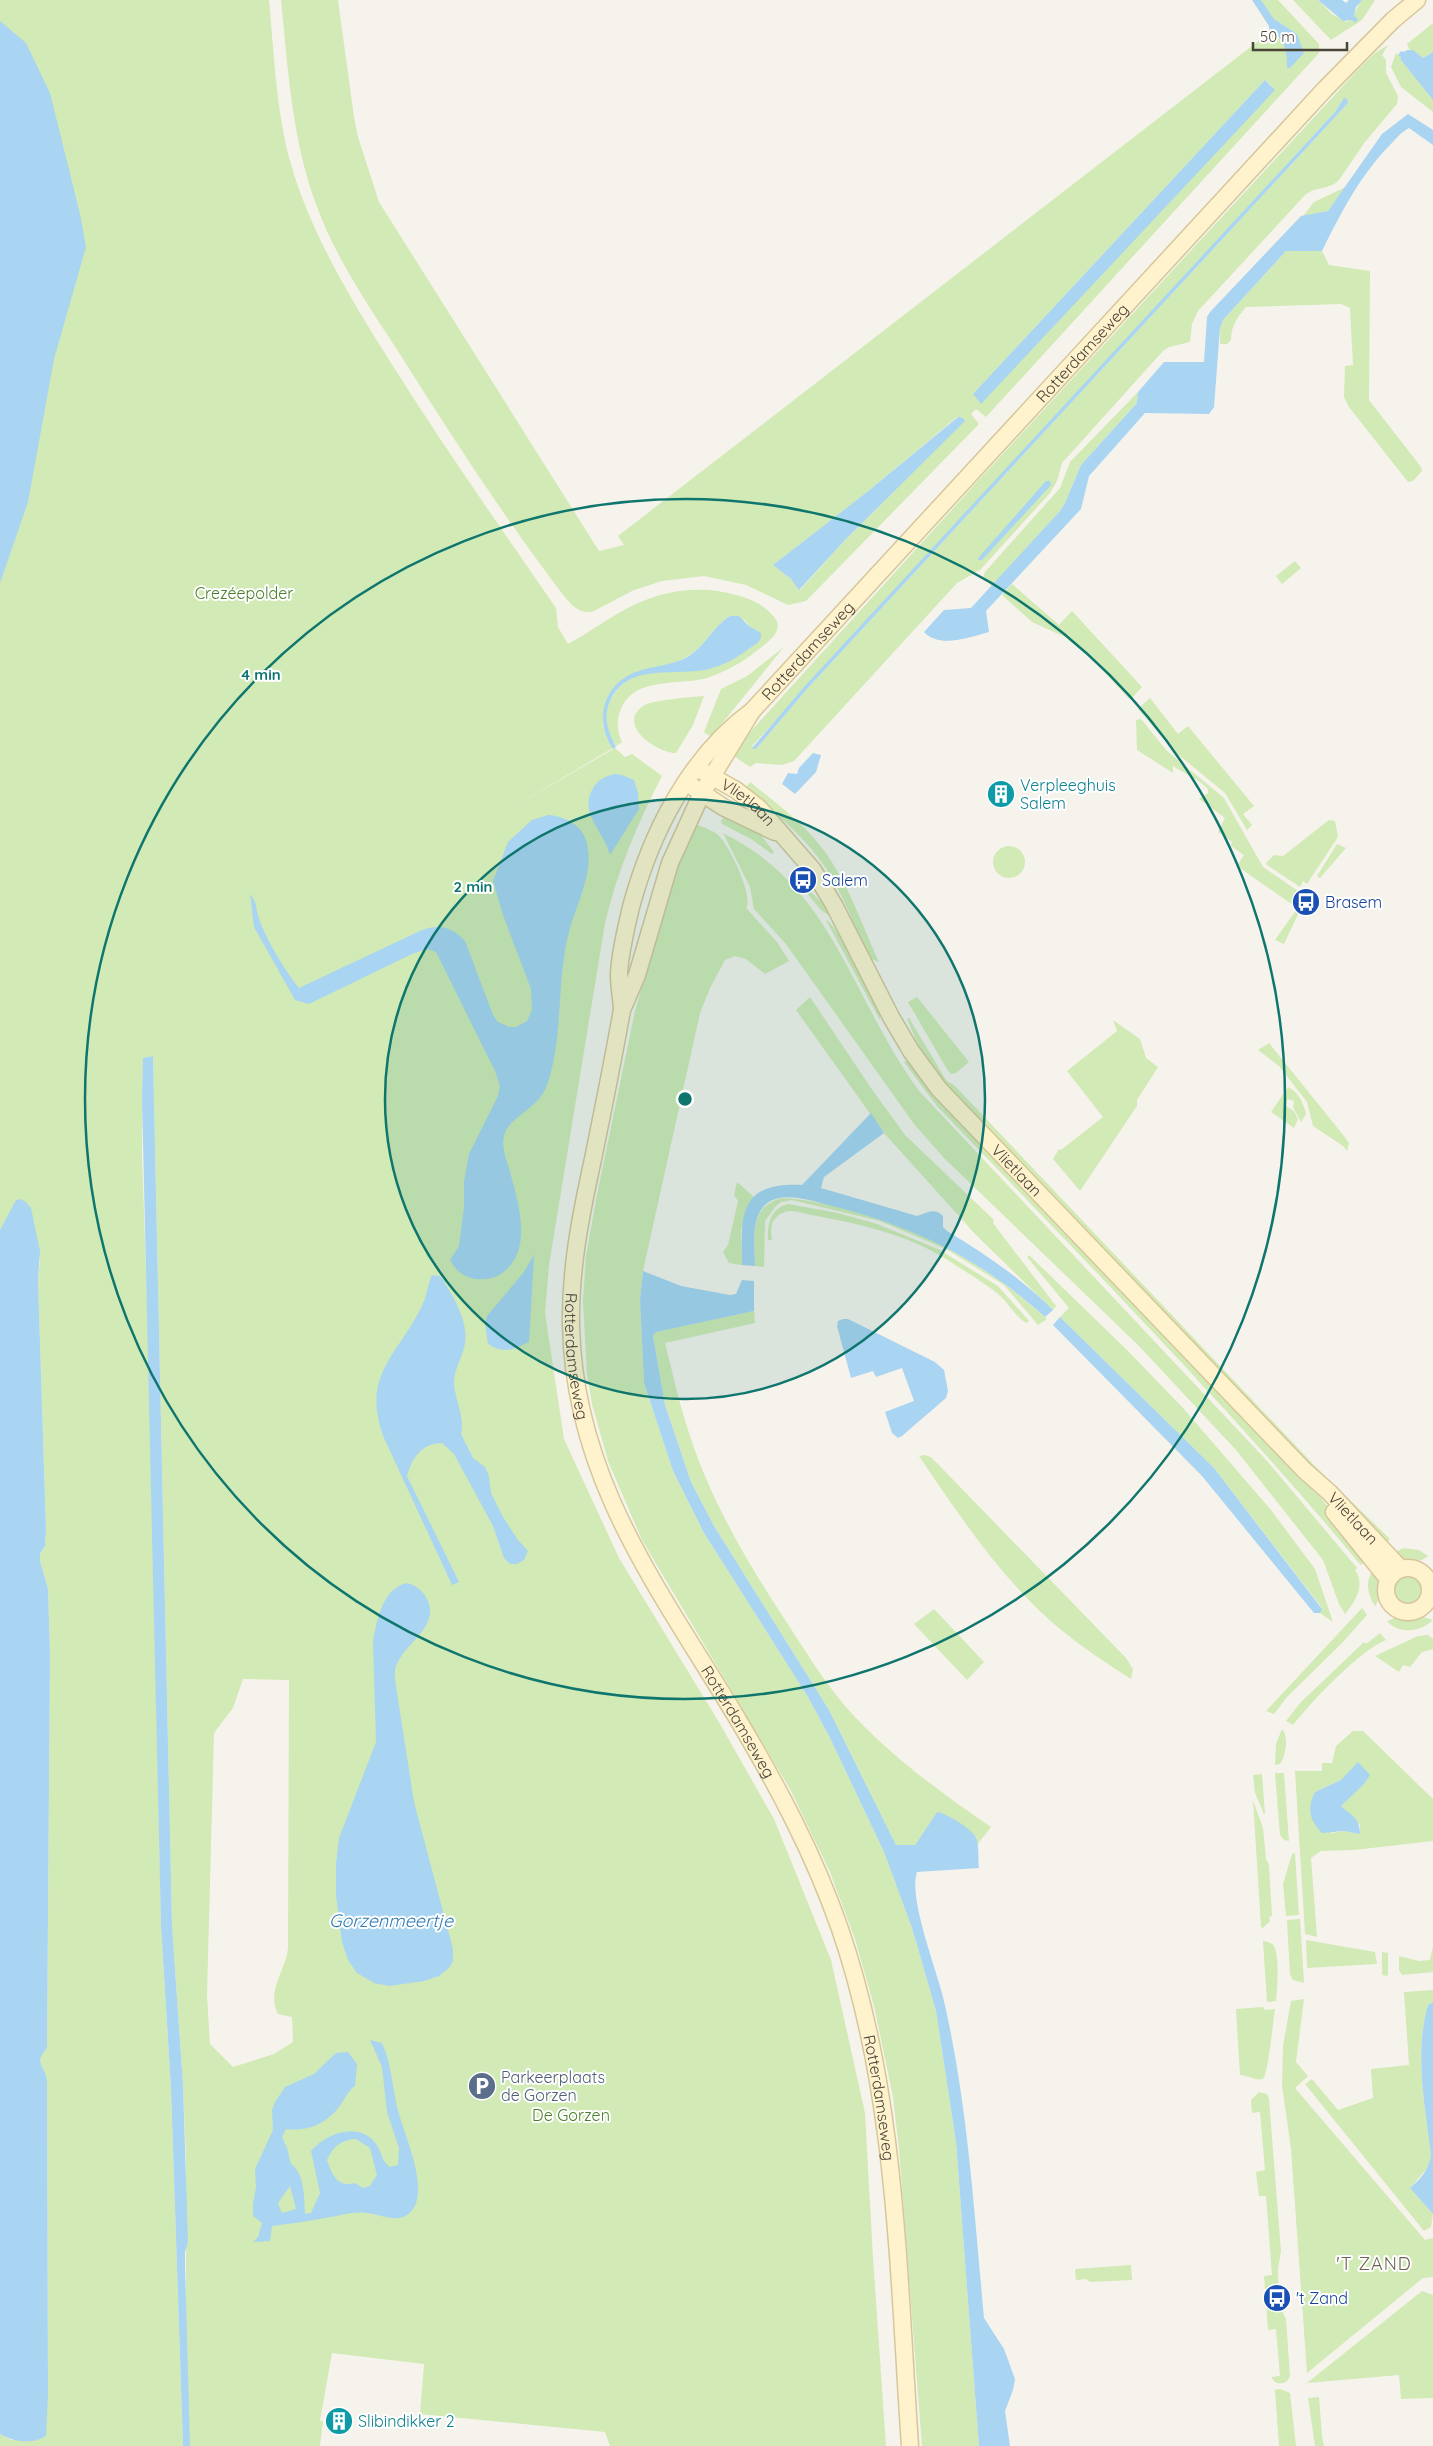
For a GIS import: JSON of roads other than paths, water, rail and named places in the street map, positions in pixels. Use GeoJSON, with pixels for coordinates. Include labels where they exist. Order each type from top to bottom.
{"type":"FeatureCollection","features":[{"type":"Feature","properties":{"kind":"main road","name":"Rotterdamseweg"},"geometry":{"type":"LineString","coordinates":[[910,2446],[888,2151],[873,2048],[851,1964],[825,1890],[792,1815],[768,1770],[655,1584],[612,1505],[587,1436],[580,1402],[571,1326],[575,1254],[622,1010],[637,975],[670,863],[702,793],[704,772],[716,741],[730,727],[752,711],[1325,88],[1393,20],[1416,0]]}},
{"type":"Feature","properties":{"kind":"main road","name":"Rotterdamseweg"},"geometry":{"type":"LineString","coordinates":[[622,1010],[619,975],[621,956],[634,896],[651,844],[661,823],[687,783],[704,772]]}},
{"type":"Feature","properties":{"kind":"main road","name":"Vlietlaan"},"geometry":{"type":"LineString","coordinates":[[704,772],[746,797],[759,808],[779,834],[813,870],[834,905],[891,1017],[939,1089],[1304,1470],[1330,1493],[1395,1574]]}},
{"type":"Feature","properties":{"kind":"main road","name":"Vlietlaan"},"geometry":{"type":"LineString","coordinates":[[687,783],[723,807],[779,834]]}},
{"type":"Feature","properties":{"kind":"main road"},"geometry":{"type":"LineString","coordinates":[[1412,1568],[1421,1573],[1429,1585],[1429,1604],[1414,1611],[1405,1612],[1392,1606],[1386,1593],[1395,1574],[1412,1568]]}},
{"type":"Feature","properties":{"kind":"water"},"geometry":{"type":"Polygon","coordinates":[[[1252,0],[1261,0],[1274,19],[1297,34],[1304,53],[1290,68],[1287,68],[1286,52],[1282,42],[1275,34],[1270,32],[1269,26],[1252,0]]]}},
{"type":"Feature","properties":{"kind":"water"},"geometry":{"type":"Polygon","coordinates":[[[1318,0],[1342,0],[1346,3],[1349,0],[1362,0],[1356,7],[1354,16],[1358,19],[1355,23],[1352,20],[1343,21],[1318,0]]]}},
{"type":"Feature","properties":{"kind":"water"},"geometry":{"type":"Polygon","coordinates":[[[0,21],[26,43],[50,93],[80,214],[86,247],[54,359],[28,502],[0,583],[0,21]]]}},
{"type":"Feature","properties":{"kind":"water"},"geometry":{"type":"Polygon","coordinates":[[[1413,50],[1423,58],[1433,52],[1433,100],[1400,59],[1401,57],[1398,55],[1401,51],[1413,50]]]}},
{"type":"Feature","properties":{"kind":"water"},"geometry":{"type":"Polygon","coordinates":[[[1265,80],[1275,90],[981,404],[973,394],[1265,80]]]}},
{"type":"Feature","properties":{"kind":"water"},"geometry":{"type":"Polygon","coordinates":[[[1344,98],[1347,99],[1348,103],[807,689],[756,749],[752,748],[804,687],[1335,112],[1344,98]]]}},
{"type":"Feature","properties":{"kind":"water"},"geometry":{"type":"Polygon","coordinates":[[[1408,114],[1433,130],[1433,145],[1409,128],[1403,132],[1378,158],[1360,183],[1322,251],[1286,251],[1223,320],[1220,328],[1214,407],[1209,414],[1145,413],[1089,476],[1081,509],[986,611],[989,632],[964,639],[947,641],[938,640],[924,632],[944,610],[971,608],[1060,511],[1081,465],[1137,403],[1138,392],[1164,362],[1204,362],[1207,317],[1210,312],[1301,216],[1328,211],[1382,134],[1408,114]]]}},
{"type":"Feature","properties":{"kind":"water"},"geometry":{"type":"Polygon","coordinates":[[[958,417],[963,418],[965,421],[847,538],[799,590],[791,579],[773,565],[867,492],[958,417]]]}},
{"type":"Feature","properties":{"kind":"water"},"geometry":{"type":"Polygon","coordinates":[[[1046,481],[1050,481],[1051,485],[982,560],[978,560],[979,557],[1046,481]]]}},
{"type":"Feature","properties":{"kind":"water"},"geometry":{"type":"Polygon","coordinates":[[[730,616],[739,616],[749,626],[761,633],[761,638],[758,642],[741,655],[709,669],[641,675],[619,687],[611,699],[607,712],[607,724],[616,747],[613,749],[603,725],[603,713],[611,691],[629,675],[672,663],[689,656],[730,616]]]}},
{"type":"Feature","properties":{"kind":"water"},"geometry":{"type":"Polygon","coordinates":[[[813,753],[821,755],[816,772],[795,794],[782,784],[788,773],[797,774],[799,768],[813,753]]]}},
{"type":"Feature","properties":{"kind":"water"},"geometry":{"type":"Polygon","coordinates":[[[614,774],[634,780],[638,793],[639,809],[610,855],[591,815],[589,799],[592,790],[599,781],[614,774]]]}},
{"type":"Feature","properties":{"kind":"water"},"geometry":{"type":"Polygon","coordinates":[[[548,815],[561,817],[573,823],[582,832],[589,855],[588,866],[565,951],[556,1048],[547,1085],[531,1107],[511,1123],[503,1140],[521,1222],[519,1248],[515,1259],[504,1272],[493,1278],[476,1279],[460,1273],[450,1260],[459,1246],[464,1207],[464,1182],[469,1154],[498,1096],[500,1086],[495,1071],[436,952],[427,949],[412,954],[309,1004],[295,1000],[254,927],[250,894],[270,943],[299,988],[422,930],[440,927],[450,930],[465,941],[493,1015],[498,1022],[509,1027],[516,1027],[527,1021],[532,1010],[531,989],[503,915],[493,881],[508,842],[532,820],[548,815]]]}},
{"type":"Feature","properties":{"kind":"water"},"geometry":{"type":"Polygon","coordinates":[[[153,1056],[172,1926],[183,2084],[188,2242],[185,2252],[185,2264],[190,2446],[183,2446],[171,2089],[161,1926],[142,1098],[143,1058],[153,1056]]]}},
{"type":"Feature","properties":{"kind":"water"},"geometry":{"type":"Polygon","coordinates":[[[871,1113],[884,1133],[824,1177],[821,1188],[917,1216],[933,1211],[940,1213],[943,1216],[943,1227],[947,1231],[1002,1267],[1053,1310],[1045,1317],[1020,1296],[970,1261],[917,1234],[859,1213],[796,1198],[788,1197],[773,1200],[761,1210],[754,1233],[755,1266],[742,1265],[744,1216],[748,1205],[755,1196],[766,1189],[781,1185],[802,1185],[871,1113]]]}},
{"type":"Feature","properties":{"kind":"water"},"geometry":{"type":"Polygon","coordinates":[[[20,1199],[31,1208],[40,1251],[38,1281],[46,1530],[45,1546],[40,1554],[40,1561],[48,1589],[50,1653],[47,2048],[40,2061],[47,2080],[48,2395],[46,2436],[34,2441],[17,2441],[0,2434],[0,1230],[16,1200],[20,1199]]]}},
{"type":"Feature","properties":{"kind":"water"},"geometry":{"type":"Polygon","coordinates":[[[534,1255],[529,1342],[508,1350],[494,1347],[488,1344],[485,1325],[487,1316],[524,1272],[534,1255]]]}},
{"type":"Feature","properties":{"kind":"water"},"geometry":{"type":"Polygon","coordinates":[[[643,1271],[681,1286],[730,1295],[736,1294],[742,1280],[754,1281],[754,1311],[656,1332],[653,1336],[665,1405],[691,1482],[714,1526],[829,1710],[896,1845],[915,1845],[937,1812],[947,1815],[960,1823],[977,1840],[979,1868],[917,1872],[915,1884],[916,1899],[924,1935],[944,2001],[959,2080],[965,2119],[984,2318],[1004,2349],[1015,2379],[1005,2411],[1010,2446],[979,2446],[956,2142],[936,2011],[912,1928],[884,1852],[830,1738],[808,1697],[704,1533],[673,1471],[644,1383],[640,1300],[643,1271]]]}},
{"type":"Feature","properties":{"kind":"water"},"geometry":{"type":"Polygon","coordinates":[[[432,1275],[440,1276],[450,1292],[459,1310],[465,1329],[466,1339],[454,1380],[462,1422],[461,1434],[473,1458],[485,1467],[489,1476],[491,1493],[503,1517],[518,1540],[528,1551],[524,1560],[517,1564],[510,1564],[504,1558],[493,1526],[454,1454],[442,1443],[429,1446],[423,1449],[415,1458],[407,1476],[459,1582],[452,1585],[384,1438],[378,1415],[377,1396],[380,1379],[386,1364],[415,1319],[424,1301],[432,1275]]]}},
{"type":"Feature","properties":{"kind":"water"},"geometry":{"type":"Polygon","coordinates":[[[1060,1317],[1214,1468],[1322,1609],[1320,1613],[1314,1613],[1202,1476],[1053,1325],[1060,1317]]]}},
{"type":"Feature","properties":{"kind":"water"},"geometry":{"type":"Polygon","coordinates":[[[848,1319],[935,1362],[944,1370],[948,1391],[946,1398],[898,1438],[892,1433],[885,1412],[914,1401],[902,1368],[876,1377],[873,1371],[851,1378],[837,1326],[838,1321],[848,1319]]]}},
{"type":"Feature","properties":{"kind":"water","name":"Gorzenmeertje"},"geometry":{"type":"Polygon","coordinates":[[[406,1583],[421,1591],[427,1599],[430,1609],[426,1625],[397,1664],[395,1680],[414,1802],[453,1949],[453,1961],[449,1968],[439,1976],[424,1981],[389,1986],[374,1983],[357,1973],[348,1960],[342,1942],[336,1895],[336,1864],[339,1838],[376,1742],[373,1641],[376,1624],[382,1607],[391,1592],[406,1583]]]}},
{"type":"Feature","properties":{"kind":"water"},"geometry":{"type":"Polygon","coordinates":[[[1358,1762],[1370,1775],[1364,1784],[1341,1806],[1357,1821],[1360,1834],[1344,1831],[1322,1833],[1312,1819],[1310,1809],[1315,1792],[1341,1780],[1358,1762]]]}},
{"type":"Feature","properties":{"kind":"water"},"geometry":{"type":"Polygon","coordinates":[[[1433,2002],[1433,2214],[1410,2188],[1424,2174],[1431,2156],[1421,2061],[1424,2023],[1428,2005],[1433,2002]]]}},
{"type":"Feature","properties":{"kind":"water"},"geometry":{"type":"Polygon","coordinates":[[[370,2040],[382,2043],[386,2052],[397,2108],[416,2168],[418,2196],[414,2207],[407,2215],[398,2218],[356,2213],[272,2226],[270,2241],[253,2242],[258,2237],[262,2223],[253,2216],[256,2187],[255,2169],[273,2130],[272,2110],[275,2102],[285,2087],[314,2074],[336,2053],[348,2052],[357,2064],[355,2086],[326,2120],[303,2129],[286,2129],[282,2137],[291,2164],[296,2168],[301,2180],[305,2214],[311,2213],[320,2193],[311,2151],[325,2139],[343,2132],[361,2133],[369,2137],[376,2144],[387,2165],[390,2167],[398,2165],[399,2148],[387,2112],[382,2067],[370,2040]],[[356,2139],[338,2145],[327,2160],[336,2179],[344,2184],[355,2183],[363,2188],[370,2186],[377,2175],[370,2148],[356,2139]],[[290,2186],[278,2203],[282,2213],[296,2209],[290,2186]]]}},
{"type":"Feature","properties":{"kind":"place","name":"Verpleeghuis Salem"},"geometry":{"type":"Point","coordinates":[1001,794]}},
{"type":"Feature","properties":{"kind":"place","name":"Salem"},"geometry":{"type":"Point","coordinates":[803,880]}},
{"type":"Feature","properties":{"kind":"place","name":"Brasem"},"geometry":{"type":"Point","coordinates":[1306,902]}},
{"type":"Feature","properties":{"kind":"place","name":"Parkeerplaats de Gorzen"},"geometry":{"type":"Point","coordinates":[482,2086]}},
{"type":"Feature","properties":{"kind":"place","name":"'t Zand"},"geometry":{"type":"Point","coordinates":[1277,2298]}},
{"type":"Feature","properties":{"kind":"place","name":"Slibindikker 2"},"geometry":{"type":"Point","coordinates":[339,2421]}},
{"type":"Feature","properties":{"kind":"district","name":"'T ZAND"},"geometry":{"type":"Point","coordinates":[1374,2263]}},
{"type":"Feature","properties":{"kind":"park label","name":"Crezéepolder"},"geometry":{"type":"Point","coordinates":[244,593]}},
{"type":"Feature","properties":{"kind":"park label","name":"De Gorzen"},"geometry":{"type":"Point","coordinates":[571,2115]}}]}
